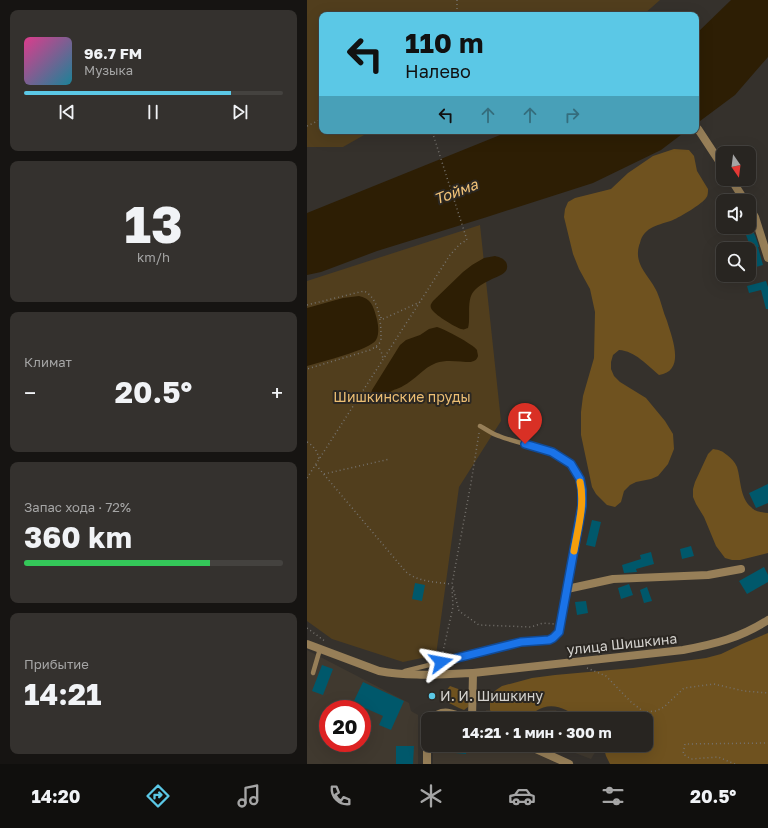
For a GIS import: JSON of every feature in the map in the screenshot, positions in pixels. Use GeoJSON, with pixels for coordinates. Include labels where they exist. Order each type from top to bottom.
{"type":"FeatureCollection","features":[{"type":"Feature","properties":{"kind":"street"},"geometry":{"type":"LineString","coordinates":[[699,131],[716,156]]}},
{"type":"Feature","properties":{"kind":"street"},"geometry":{"type":"LineString","coordinates":[[756,220],[768,258]]}},
{"type":"Feature","properties":{"kind":"street"},"geometry":{"type":"LineString","coordinates":[[567,589],[613,579],[708,575],[741,569]]}},
{"type":"Feature","properties":{"kind":"street","name":"улица Шишкина"},"geometry":{"type":"LineString","coordinates":[[307,644],[379,671],[400,675],[473,673],[683,650],[718,643],[738,637],[757,628],[768,620]]}},
{"type":"Feature","properties":{"kind":"street"},"geometry":{"type":"LineString","coordinates":[[471,712],[473,673]]}},
{"type":"Feature","properties":{"kind":"street"},"geometry":{"type":"LineString","coordinates":[[427,764],[428,752]]}},
{"type":"Feature","properties":{"kind":"street"},"geometry":{"type":"LineString","coordinates":[[542,752],[569,764]]}},
{"type":"Feature","properties":{"kind":"lane"},"geometry":{"type":"LineString","coordinates":[[400,675],[405,671],[521,642],[549,640],[559,632],[582,506],[580,479],[571,464],[552,452],[498,436],[481,426]]}},
{"type":"Feature","properties":{"kind":"lane"},"geometry":{"type":"LineString","coordinates":[[313,673],[320,649]]}},
{"type":"Feature","properties":{"kind":"lane"},"geometry":{"type":"LineString","coordinates":[[440,712],[444,710],[455,712]]}},
{"type":"Feature","properties":{"kind":"path"},"geometry":{"type":"LineString","coordinates":[[457,0],[457,12]]}},
{"type":"Feature","properties":{"kind":"path"},"geometry":{"type":"LineString","coordinates":[[307,126],[319,120]]}},
{"type":"Feature","properties":{"kind":"path"},"geometry":{"type":"LineString","coordinates":[[307,478],[450,255],[460,244],[467,240],[433,134]]}},
{"type":"Feature","properties":{"kind":"path"},"geometry":{"type":"LineString","coordinates":[[307,305],[364,291],[370,295],[380,317],[381,339],[381,342],[370,350],[307,370]]}},
{"type":"Feature","properties":{"kind":"path"},"geometry":{"type":"LineString","coordinates":[[380,317],[383,319],[420,302]]}},
{"type":"Feature","properties":{"kind":"path"},"geometry":{"type":"LineString","coordinates":[[376,347],[379,348],[383,359]]}},
{"type":"Feature","properties":{"kind":"path"},"geometry":{"type":"LineString","coordinates":[[441,662],[453,607],[452,584],[481,426]]}},
{"type":"Feature","properties":{"kind":"path"},"geometry":{"type":"LineString","coordinates":[[307,442],[316,450],[319,460]]}},
{"type":"Feature","properties":{"kind":"path"},"geometry":{"type":"LineString","coordinates":[[323,474],[390,459]]}},
{"type":"Feature","properties":{"kind":"path"},"geometry":{"type":"LineString","coordinates":[[316,465],[406,572],[414,578],[425,581],[452,584]]}},
{"type":"Feature","properties":{"kind":"path"},"geometry":{"type":"LineString","coordinates":[[452,584],[459,611],[479,625],[531,627],[543,623],[560,624]]}},
{"type":"Feature","properties":{"kind":"path"},"geometry":{"type":"LineString","coordinates":[[307,628],[326,642]]}},
{"type":"Feature","properties":{"kind":"path"},"geometry":{"type":"LineString","coordinates":[[584,667],[606,676],[631,702],[644,712],[664,707],[684,688],[714,684],[744,691],[768,694]]}},
{"type":"Feature","properties":{"kind":"path"},"geometry":{"type":"LineString","coordinates":[[735,764],[719,757],[691,759],[683,754],[685,744],[768,743]]}},
{"type":"Feature","properties":{"kind":"shaded area"},"geometry":{"type":"Polygon","coordinates":[[[674,149],[689,150],[694,156],[697,171],[708,189],[708,194],[704,201],[691,210],[673,220],[653,227],[645,233],[639,246],[638,258],[642,268],[660,299],[674,345],[675,361],[667,372],[659,375],[636,356],[619,350],[613,355],[611,369],[614,376],[620,382],[646,398],[665,421],[673,434],[674,449],[668,464],[658,476],[630,485],[624,491],[621,502],[615,507],[607,505],[596,494],[592,487],[581,435],[583,396],[594,358],[595,312],[590,289],[573,254],[564,217],[565,209],[568,202],[575,198],[611,189],[628,173],[653,156],[674,149]]]}},
{"type":"Feature","properties":{"kind":"shaded area"},"geometry":{"type":"Polygon","coordinates":[[[713,449],[724,453],[735,463],[741,488],[747,503],[759,512],[768,513],[768,553],[740,560],[732,560],[725,558],[716,546],[704,517],[693,497],[695,482],[708,454],[713,449]]]}},
{"type":"Feature","properties":{"kind":"shaded area"},"geometry":{"type":"Polygon","coordinates":[[[768,633],[768,764],[610,764],[605,752],[653,752],[653,712],[569,712],[553,706],[541,708],[535,712],[491,712],[490,710],[491,695],[496,690],[502,686],[532,678],[633,668],[706,658],[721,654],[768,633]]]}},
{"type":"Feature","properties":{"kind":"shaded area"},"geometry":{"type":"Polygon","coordinates":[[[307,650],[409,703],[411,711],[418,715],[418,764],[307,764],[307,650]]]}},
{"type":"Feature","properties":{"kind":"shaded area"},"geometry":{"type":"Polygon","coordinates":[[[450,686],[461,690],[469,700],[468,707],[464,710],[447,702],[446,691],[450,686]]]}},
{"type":"Feature","properties":{"kind":"shaded area"},"geometry":{"type":"Polygon","coordinates":[[[486,710],[556,710],[557,712],[486,712],[486,710]]]}},
{"type":"Feature","properties":{"kind":"shaded area"},"geometry":{"type":"Polygon","coordinates":[[[433,752],[532,752],[559,764],[433,764],[433,752]]]}},
{"type":"Feature","properties":{"kind":"shaded area"},"geometry":{"type":"Polygon","coordinates":[[[572,752],[595,752],[591,759],[572,752]]]}},
{"type":"Feature","properties":{"kind":"green space"},"geometry":{"type":"Polygon","coordinates":[[[307,0],[660,0],[646,12],[319,12],[319,134],[366,134],[343,147],[307,147],[307,0]]]}},
{"type":"Feature","properties":{"kind":"green space","name":"Шишкинские пруды"},"geometry":{"type":"Polygon","coordinates":[[[480,225],[501,421],[459,487],[436,655],[403,662],[332,639],[307,621],[307,281],[480,225]]]}},
{"type":"Feature","properties":{"kind":"water"},"geometry":{"type":"Polygon","coordinates":[[[731,0],[768,0],[768,57],[735,95],[699,122],[699,31],[731,0]]]}},
{"type":"Feature","properties":{"kind":"water","name":"Тойма"},"geometry":{"type":"Polygon","coordinates":[[[503,134],[682,134],[661,150],[593,183],[377,251],[321,272],[307,275],[307,213],[503,134]]]}},
{"type":"Feature","properties":{"kind":"water"},"geometry":{"type":"Polygon","coordinates":[[[495,256],[506,262],[507,269],[503,274],[482,284],[474,291],[469,304],[468,328],[458,328],[433,311],[431,304],[433,301],[463,272],[484,258],[495,256]]]}},
{"type":"Feature","properties":{"kind":"water"},"geometry":{"type":"Polygon","coordinates":[[[359,296],[369,301],[374,309],[378,328],[376,340],[365,348],[355,352],[307,366],[307,308],[343,298],[359,296]]]}},
{"type":"Feature","properties":{"kind":"water"},"geometry":{"type":"Polygon","coordinates":[[[437,327],[474,347],[477,350],[477,358],[471,362],[449,361],[431,365],[381,400],[377,402],[371,401],[370,397],[372,390],[400,345],[406,340],[420,335],[429,329],[437,327]]]}},
{"type":"Feature","properties":{"kind":"building"},"geometry":{"type":"Polygon","coordinates":[[[746,234],[754,234],[763,265],[756,267],[756,242],[749,242],[746,234]]]}},
{"type":"Feature","properties":{"kind":"building"},"geometry":{"type":"Polygon","coordinates":[[[766,281],[768,287],[768,309],[766,309],[761,290],[749,293],[747,286],[766,281]]]}},
{"type":"Feature","properties":{"kind":"building"},"geometry":{"type":"Polygon","coordinates":[[[768,484],[768,503],[756,508],[749,493],[768,484]]]}},
{"type":"Feature","properties":{"kind":"building"},"geometry":{"type":"Polygon","coordinates":[[[592,520],[601,522],[595,547],[586,545],[592,520]]]}},
{"type":"Feature","properties":{"kind":"building"},"geometry":{"type":"Polygon","coordinates":[[[691,546],[694,556],[682,559],[680,549],[691,546]]]}},
{"type":"Feature","properties":{"kind":"building"},"geometry":{"type":"Polygon","coordinates":[[[651,552],[654,564],[636,569],[637,572],[624,573],[622,565],[641,559],[640,555],[651,552]]]}},
{"type":"Feature","properties":{"kind":"building"},"geometry":{"type":"Polygon","coordinates":[[[764,567],[768,575],[768,582],[747,594],[739,581],[764,567]]]}},
{"type":"Feature","properties":{"kind":"building"},"geometry":{"type":"Polygon","coordinates":[[[415,583],[425,585],[422,601],[412,599],[415,583]]]}},
{"type":"Feature","properties":{"kind":"building"},"geometry":{"type":"Polygon","coordinates":[[[629,584],[633,595],[621,599],[618,588],[629,584]]]}},
{"type":"Feature","properties":{"kind":"building"},"geometry":{"type":"Polygon","coordinates":[[[647,587],[652,601],[644,603],[640,590],[647,587]]]}},
{"type":"Feature","properties":{"kind":"building"},"geometry":{"type":"Polygon","coordinates":[[[586,601],[588,613],[577,615],[575,602],[586,601]]]}},
{"type":"Feature","properties":{"kind":"building"},"geometry":{"type":"Polygon","coordinates":[[[322,665],[333,669],[323,695],[312,691],[322,665]]]}},
{"type":"Feature","properties":{"kind":"building"},"geometry":{"type":"Polygon","coordinates":[[[363,682],[404,701],[391,730],[379,725],[383,716],[371,711],[371,700],[354,700],[363,682]]]}},
{"type":"Feature","properties":{"kind":"building"},"geometry":{"type":"Polygon","coordinates":[[[396,746],[414,746],[413,764],[396,764],[396,746]]]}},
{"type":"Feature","properties":{"kind":"building"},"geometry":{"type":"Polygon","coordinates":[[[445,752],[466,752],[466,754],[445,752]]]}},
{"type":"Feature","properties":{"kind":"slow traffic"},"geometry":{"type":"LineString","coordinates":[[574,551],[582,506],[582,490],[580,482]]}},
{"type":"Feature","properties":{"kind":"place","name":"И. И. Шишкину"},"geometry":{"type":"Point","coordinates":[432,696]}},
{"type":"Feature","properties":{"kind":"route"},"geometry":{"type":"LineString","coordinates":[[441,662],[521,642],[549,640],[559,632],[582,506],[582,490],[580,479],[571,464],[552,452],[525,444]]}}]}
